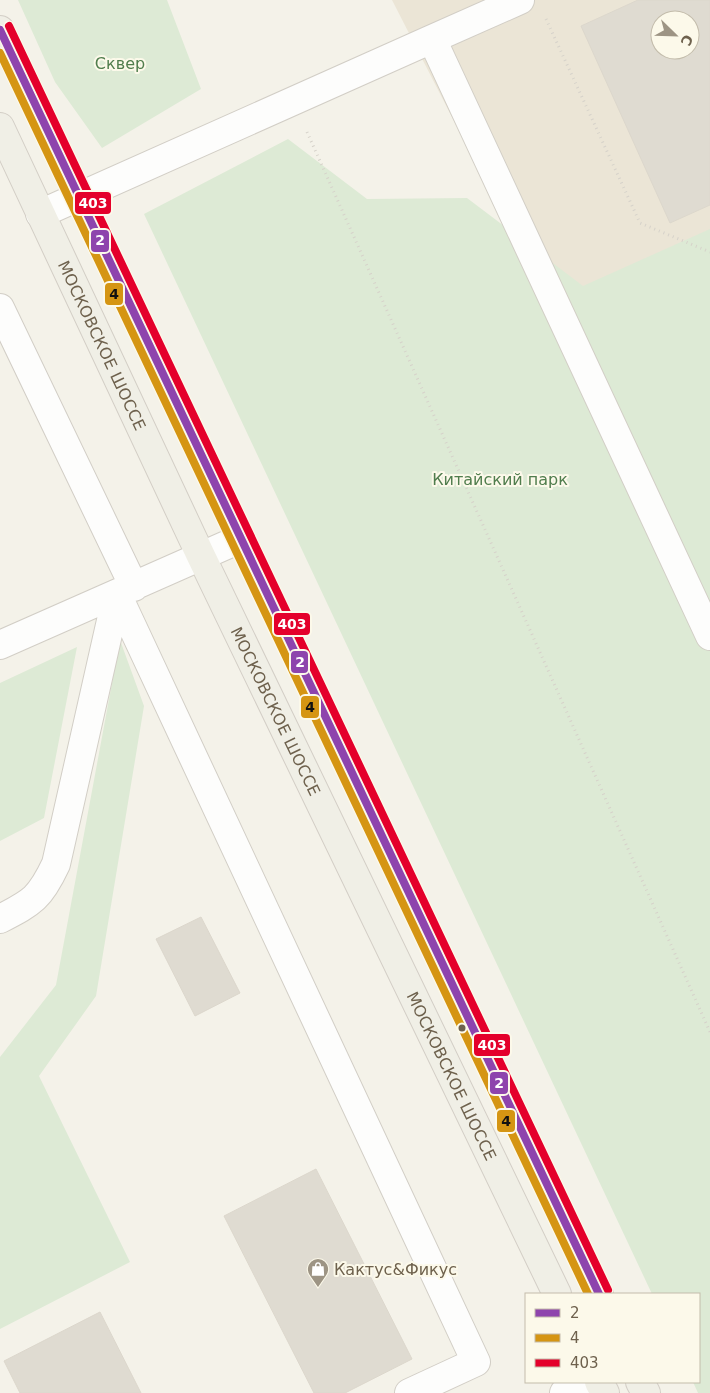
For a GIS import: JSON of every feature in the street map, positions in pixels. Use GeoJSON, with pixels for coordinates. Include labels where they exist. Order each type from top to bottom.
{"type":"FeatureCollection","features":[{"type":"Feature","properties":{"kind":"main road"},"geometry":{"type":"LineString","coordinates":[[0,30],[599,1293]]}},
{"type":"Feature","properties":{"kind":"main road","name":"МОСКОВСКОЕ ШОССЕ"},"geometry":{"type":"LineString","coordinates":[[0,127],[201,556],[557,1293]]}},
{"type":"Feature","properties":{"kind":"street"},"geometry":{"type":"LineString","coordinates":[[40,214],[520,0]]}},
{"type":"Feature","properties":{"kind":"street"},"geometry":{"type":"LineString","coordinates":[[432,40],[710,636]]}},
{"type":"Feature","properties":{"kind":"street"},"geometry":{"type":"LineString","coordinates":[[0,308],[126,591],[476,1362],[409,1393]]}},
{"type":"Feature","properties":{"kind":"street"},"geometry":{"type":"LineString","coordinates":[[0,645],[126,591],[240,538]]}},
{"type":"Feature","properties":{"kind":"street"},"geometry":{"type":"LineString","coordinates":[[0,919],[26,906],[44,889],[56,864],[126,591]]}},
{"type":"Feature","properties":{"kind":"street"},"geometry":{"type":"LineString","coordinates":[[564,1393],[584,1383]]}},
{"type":"Feature","properties":{"kind":"path"},"geometry":{"type":"LineString","coordinates":[[546,18],[640,223],[710,252]]}},
{"type":"Feature","properties":{"kind":"path"},"geometry":{"type":"LineString","coordinates":[[294,102],[710,1032]]}},
{"type":"Feature","properties":{"kind":"shaded area"},"geometry":{"type":"Polygon","coordinates":[[[392,0],[710,0],[710,621],[392,0]]]}},
{"type":"Feature","properties":{"kind":"green space","name":"Сквер"},"geometry":{"type":"Polygon","coordinates":[[[18,0],[167,0],[201,89],[102,148],[55,82],[18,0]]]}},
{"type":"Feature","properties":{"kind":"green space","name":"Китайский парк"},"geometry":{"type":"Polygon","coordinates":[[[288,139],[367,199],[467,198],[583,286],[710,229],[710,1393],[698,1393],[693,1383],[700,1383],[700,1293],[652,1293],[144,214],[288,139]]]}},
{"type":"Feature","properties":{"kind":"green space"},"geometry":{"type":"Polygon","coordinates":[[[120,640],[144,706],[96,996],[39,1076],[130,1262],[0,1329],[0,1057],[56,985],[120,640]]]}},
{"type":"Feature","properties":{"kind":"green space"},"geometry":{"type":"Polygon","coordinates":[[[77,647],[44,818],[0,841],[0,683],[77,647]]]}},
{"type":"Feature","properties":{"kind":"building"},"geometry":{"type":"Polygon","coordinates":[[[638,0],[710,0],[710,205],[670,223],[581,26],[638,0]]]}},
{"type":"Feature","properties":{"kind":"building"},"geometry":{"type":"Polygon","coordinates":[[[201,917],[240,993],[195,1016],[156,939],[201,917]]]}},
{"type":"Feature","properties":{"kind":"building","name":"Кактус&Фикус"},"geometry":{"type":"Polygon","coordinates":[[[316,1169],[412,1359],[345,1393],[314,1393],[224,1216],[316,1169]]]}},
{"type":"Feature","properties":{"kind":"building"},"geometry":{"type":"Polygon","coordinates":[[[100,1312],[141,1393],[20,1393],[4,1361],[100,1312]]]}},
{"type":"Feature","properties":{"kind":"transit line","name":"403"},"geometry":{"type":"LineString","coordinates":[[9,26],[608,1290]]}},
{"type":"Feature","properties":{"kind":"transit line","name":"2"},"geometry":{"type":"LineString","coordinates":[[0,30],[599,1293]]}},
{"type":"Feature","properties":{"kind":"transit line","name":"4"},"geometry":{"type":"LineString","coordinates":[[0,53],[588,1293]]}},
{"type":"Feature","properties":{"kind":"place","name":"Кактус&Фикус"},"geometry":{"type":"Point","coordinates":[318,1288]}}]}
